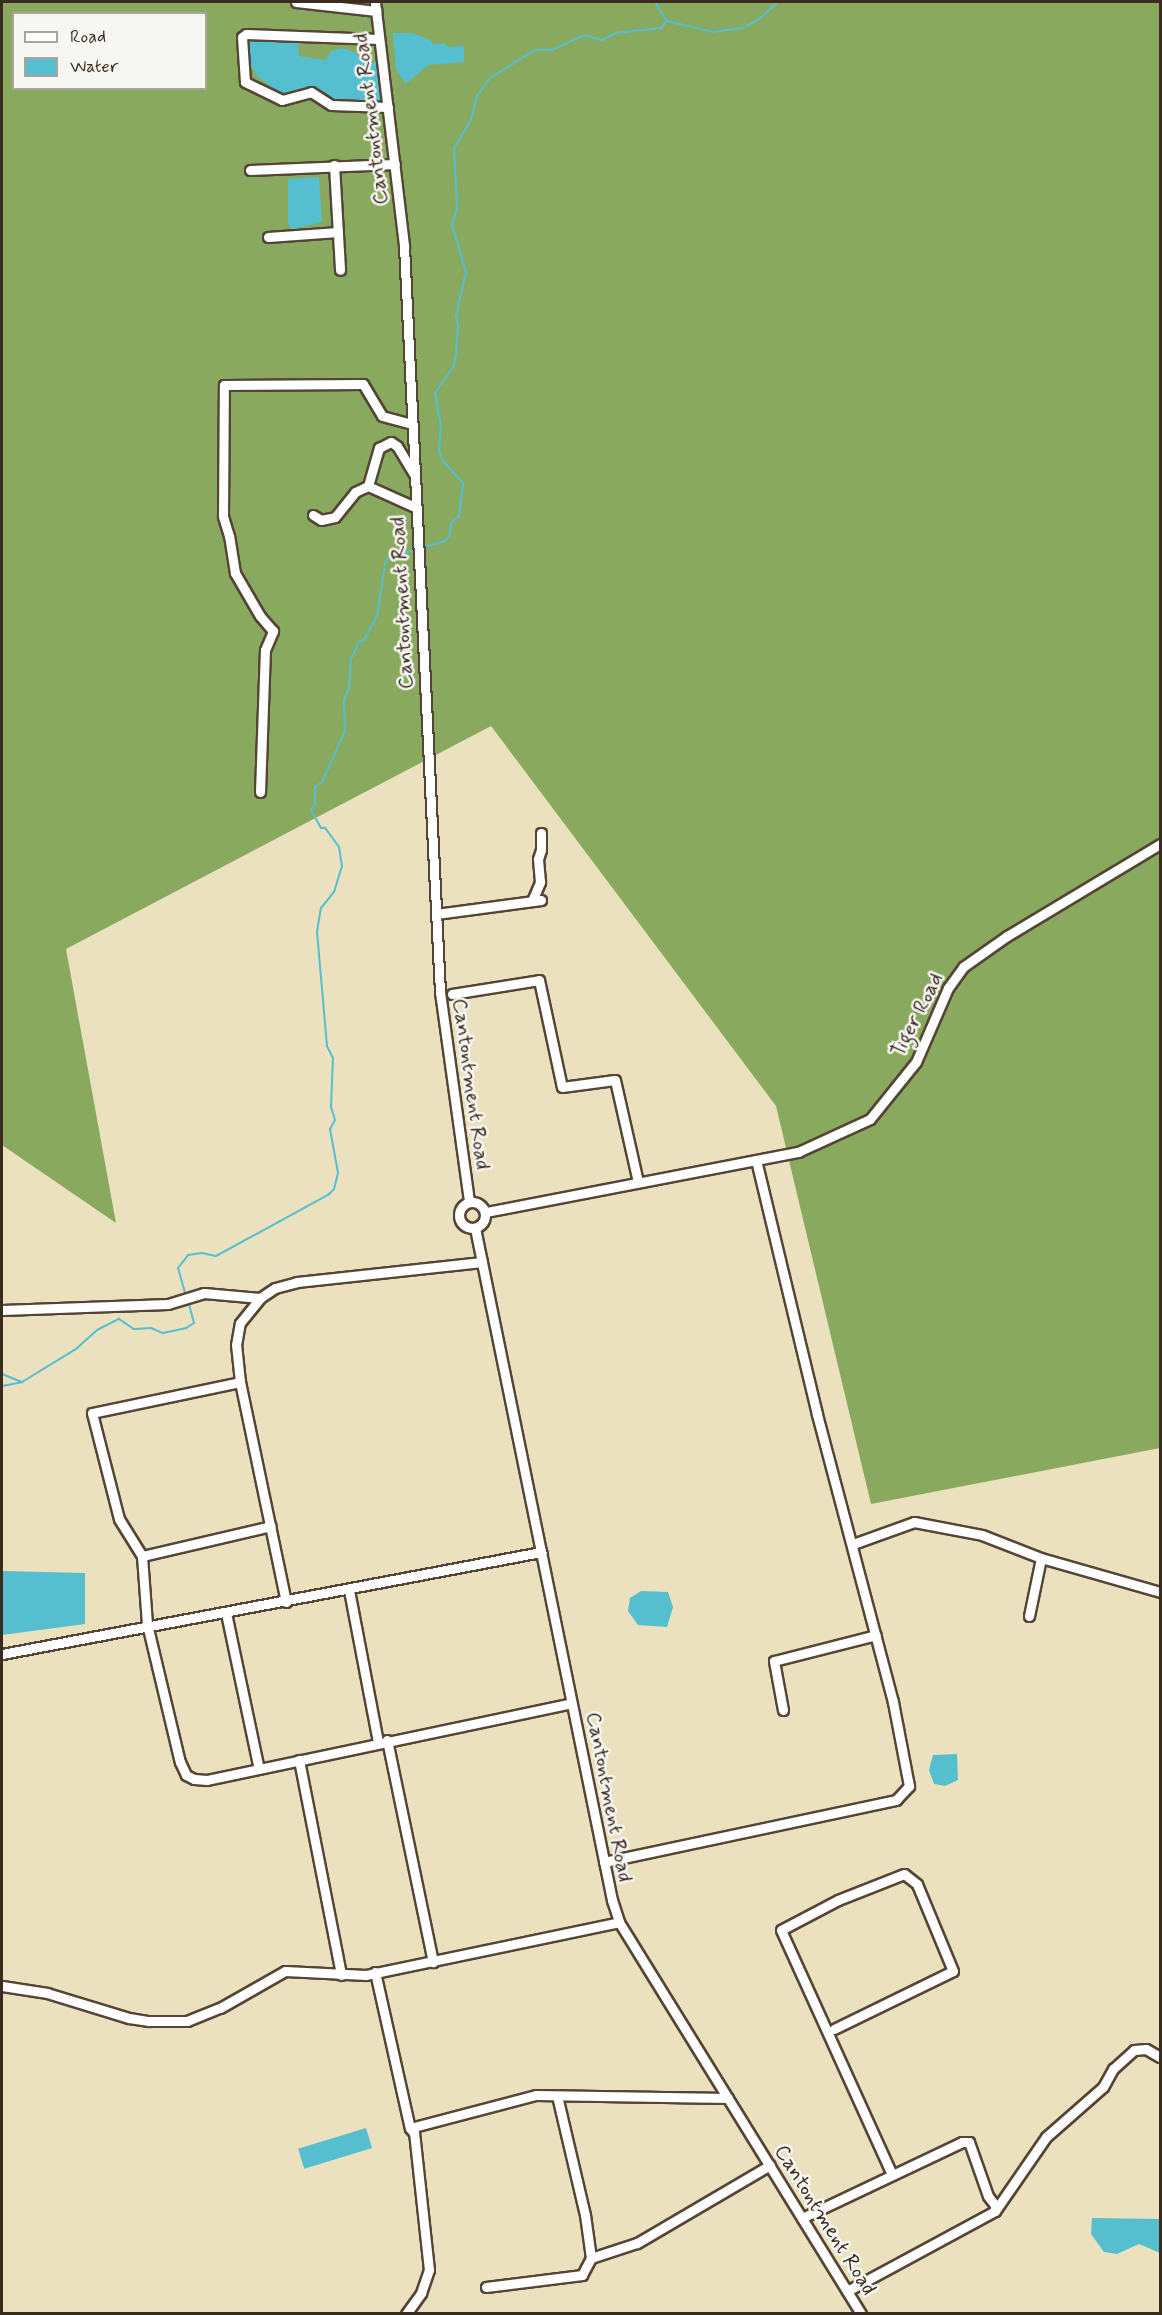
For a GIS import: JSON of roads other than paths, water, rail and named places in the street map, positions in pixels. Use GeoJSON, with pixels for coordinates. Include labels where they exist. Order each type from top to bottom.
{"type":"FeatureCollection","features":[{"type":"Feature","properties":{"kind":"street"},"geometry":{"type":"LineString","coordinates":[[296,2],[376,6]]}},
{"type":"Feature","properties":{"kind":"street","name":"Cantontment Road"},"geometry":{"type":"LineString","coordinates":[[376,6],[404,246],[440,992],[469,1202]]}},
{"type":"Feature","properties":{"kind":"street"},"geometry":{"type":"LineString","coordinates":[[379,42],[264,33],[246,34],[243,37],[245,82],[282,100],[311,92],[331,105],[388,107]]}},
{"type":"Feature","properties":{"kind":"street"},"geometry":{"type":"LineString","coordinates":[[250,170],[395,164]]}},
{"type":"Feature","properties":{"kind":"street"},"geometry":{"type":"LineString","coordinates":[[334,165],[340,270]]}},
{"type":"Feature","properties":{"kind":"street"},"geometry":{"type":"LineString","coordinates":[[268,237],[338,232]]}},
{"type":"Feature","properties":{"kind":"street"},"geometry":{"type":"LineString","coordinates":[[260,792],[265,650],[273,631],[260,616],[235,573],[223,516],[224,385],[363,384],[382,416],[412,424]]}},
{"type":"Feature","properties":{"kind":"street"},"geometry":{"type":"LineString","coordinates":[[368,486],[379,448],[391,442],[397,446],[414,474]]}},
{"type":"Feature","properties":{"kind":"street"},"geometry":{"type":"LineString","coordinates":[[313,515],[321,520],[335,517],[355,492],[368,486],[415,507]]}},
{"type":"Feature","properties":{"kind":"street"},"geometry":{"type":"LineString","coordinates":[[436,914],[536,900],[540,882],[538,859],[541,850],[541,833]]}},
{"type":"Feature","properties":{"kind":"street","name":"Tiger Road"},"geometry":{"type":"LineString","coordinates":[[486,1212],[798,1152],[870,1119],[916,1062],[948,988],[963,967],[1007,936],[1161,844]]}},
{"type":"Feature","properties":{"kind":"street"},"geometry":{"type":"LineString","coordinates":[[452,994],[539,981],[562,1087],[615,1080],[638,1182]]}},
{"type":"Feature","properties":{"kind":"street"},"geometry":{"type":"LineString","coordinates":[[604,1862],[896,1800],[909,1786],[893,1702],[817,1414],[756,1160]]}},
{"type":"Feature","properties":{"kind":"street"},"geometry":{"type":"LineString","coordinates":[[469,1202],[480,1203],[486,1212],[484,1222],[475,1228],[465,1226],[459,1218],[461,1208],[469,1202]]}},
{"type":"Feature","properties":{"kind":"street","name":"Cantontment Road"},"geometry":{"type":"LineString","coordinates":[[475,1228],[604,1862],[619,1922],[861,2313]]}},
{"type":"Feature","properties":{"kind":"street"},"geometry":{"type":"LineString","coordinates":[[286,1602],[240,1382],[236,1346],[240,1323],[260,1298],[275,1288],[297,1282],[482,1262]]}},
{"type":"Feature","properties":{"kind":"street"},"geometry":{"type":"LineString","coordinates":[[2,1310],[168,1304],[204,1293],[260,1298]]}},
{"type":"Feature","properties":{"kind":"street"},"geometry":{"type":"LineString","coordinates":[[240,1382],[92,1413],[119,1519],[142,1556],[148,1628],[180,1762],[186,1775],[194,1779],[207,1780],[382,1741],[572,1703]]}},
{"type":"Feature","properties":{"kind":"street"},"geometry":{"type":"LineString","coordinates":[[853,1544],[914,1522],[982,1536],[1041,1558],[1161,1592]]}},
{"type":"Feature","properties":{"kind":"street"},"geometry":{"type":"LineString","coordinates":[[142,1556],[271,1526]]}},
{"type":"Feature","properties":{"kind":"street"},"geometry":{"type":"LineString","coordinates":[[2,1654],[541,1552]]}},
{"type":"Feature","properties":{"kind":"street"},"geometry":{"type":"LineString","coordinates":[[1029,1616],[1041,1558]]}},
{"type":"Feature","properties":{"kind":"street"},"geometry":{"type":"LineString","coordinates":[[349,1590],[433,1962]]}},
{"type":"Feature","properties":{"kind":"street"},"geometry":{"type":"LineString","coordinates":[[226,1613],[259,1769]]}},
{"type":"Feature","properties":{"kind":"street"},"geometry":{"type":"LineString","coordinates":[[783,1710],[774,1661],[876,1635]]}},
{"type":"Feature","properties":{"kind":"street"},"geometry":{"type":"LineString","coordinates":[[299,1760],[341,1975]]}},
{"type":"Feature","properties":{"kind":"street"},"geometry":{"type":"LineString","coordinates":[[834,2029],[953,1971],[917,1884],[904,1874],[838,1900],[781,1930],[892,2175]]}},
{"type":"Feature","properties":{"kind":"street"},"geometry":{"type":"LineString","coordinates":[[2,1986],[46,1994],[129,2018],[163,2022],[187,2021],[220,2008],[285,1971],[341,1975],[375,1972],[433,1962],[619,1922]]}},
{"type":"Feature","properties":{"kind":"street"},"geometry":{"type":"LineString","coordinates":[[375,1972],[410,2128],[414,2133],[429,2270],[421,2293],[406,2313]]}},
{"type":"Feature","properties":{"kind":"street"},"geometry":{"type":"LineString","coordinates":[[847,2291],[994,2211],[1046,2137],[1103,2087],[1113,2069],[1127,2056],[1134,2050],[1146,2049],[1161,2057]]}},
{"type":"Feature","properties":{"kind":"street"},"geometry":{"type":"LineString","coordinates":[[410,2128],[536,2096],[728,2098]]}},
{"type":"Feature","properties":{"kind":"street"},"geometry":{"type":"LineString","coordinates":[[486,2287],[582,2276],[591,2258],[585,2215],[557,2096]]}},
{"type":"Feature","properties":{"kind":"street"},"geometry":{"type":"LineString","coordinates":[[802,2218],[962,2142],[969,2142],[988,2196],[995,2205],[994,2211]]}},
{"type":"Feature","properties":{"kind":"street"},"geometry":{"type":"LineString","coordinates":[[591,2258],[637,2242],[770,2165]]}},
{"type":"Feature","properties":{"kind":"water"},"geometry":{"type":"Polygon","coordinates":[[[393,33],[412,33],[430,40],[433,44],[444,43],[448,47],[464,46],[464,62],[428,65],[406,84],[396,70],[393,33]]]}},
{"type":"Feature","properties":{"kind":"water"},"geometry":{"type":"Polygon","coordinates":[[[252,35],[263,39],[298,40],[299,56],[326,60],[331,51],[342,48],[354,52],[364,60],[377,63],[385,101],[377,104],[333,102],[321,90],[303,88],[283,96],[257,76],[251,65],[248,39],[252,35]]]}},
{"type":"Feature","properties":{"kind":"water"},"geometry":{"type":"Polygon","coordinates":[[[319,177],[322,222],[291,230],[288,222],[288,179],[319,177]]]}},
{"type":"Feature","properties":{"kind":"water"},"geometry":{"type":"Polygon","coordinates":[[[2,1571],[85,1573],[85,1624],[2,1635],[2,1571]]]}},
{"type":"Feature","properties":{"kind":"water"},"geometry":{"type":"Polygon","coordinates":[[[641,1591],[668,1592],[673,1607],[667,1627],[638,1625],[628,1611],[630,1598],[641,1591]]]}},
{"type":"Feature","properties":{"kind":"water"},"geometry":{"type":"Polygon","coordinates":[[[957,1754],[958,1780],[945,1786],[934,1784],[929,1770],[933,1755],[957,1754]]]}},
{"type":"Feature","properties":{"kind":"water"},"geometry":{"type":"Polygon","coordinates":[[[366,2128],[372,2148],[304,2169],[298,2149],[366,2128]]]}},
{"type":"Feature","properties":{"kind":"water"},"geometry":{"type":"Polygon","coordinates":[[[1092,2218],[1160,2219],[1160,2253],[1139,2244],[1117,2254],[1104,2252],[1091,2234],[1092,2218]]]}},
{"type":"Feature","properties":{"kind":"waterway"},"geometry":{"type":"LineString","coordinates":[[655,2],[667,21],[713,32],[743,28],[759,19],[778,2]]}},
{"type":"Feature","properties":{"kind":"waterway"},"geometry":{"type":"LineString","coordinates":[[423,547],[445,541],[450,535],[451,523],[459,516],[463,483],[442,460],[439,450],[441,427],[435,393],[454,366],[458,324],[456,315],[466,272],[452,225],[457,207],[454,149],[471,119],[477,96],[490,78],[535,50],[552,50],[584,35],[602,40],[616,33],[661,28],[667,21]]}},
{"type":"Feature","properties":{"kind":"waterway"},"geometry":{"type":"LineString","coordinates":[[186,1296],[178,1268],[188,1255],[202,1253],[216,1256],[328,1195],[334,1189],[338,1173],[330,1129],[335,1120],[331,1107],[333,1058],[327,1046],[317,932],[321,908],[334,892],[342,866],[339,847],[325,828],[321,828],[311,810],[315,805],[315,787],[322,782],[345,731],[344,700],[349,688],[351,659],[359,642],[364,640],[377,616],[385,564],[389,557],[414,550]]}},
{"type":"Feature","properties":{"kind":"waterway"},"geometry":{"type":"LineString","coordinates":[[2,1374],[22,1382],[76,1349],[97,1330],[119,1319],[134,1329],[151,1328],[163,1333],[186,1328],[194,1323],[188,1301]]}},
{"type":"Feature","properties":{"kind":"waterway"},"geometry":{"type":"LineString","coordinates":[[2,1386],[22,1382]]}}]}
